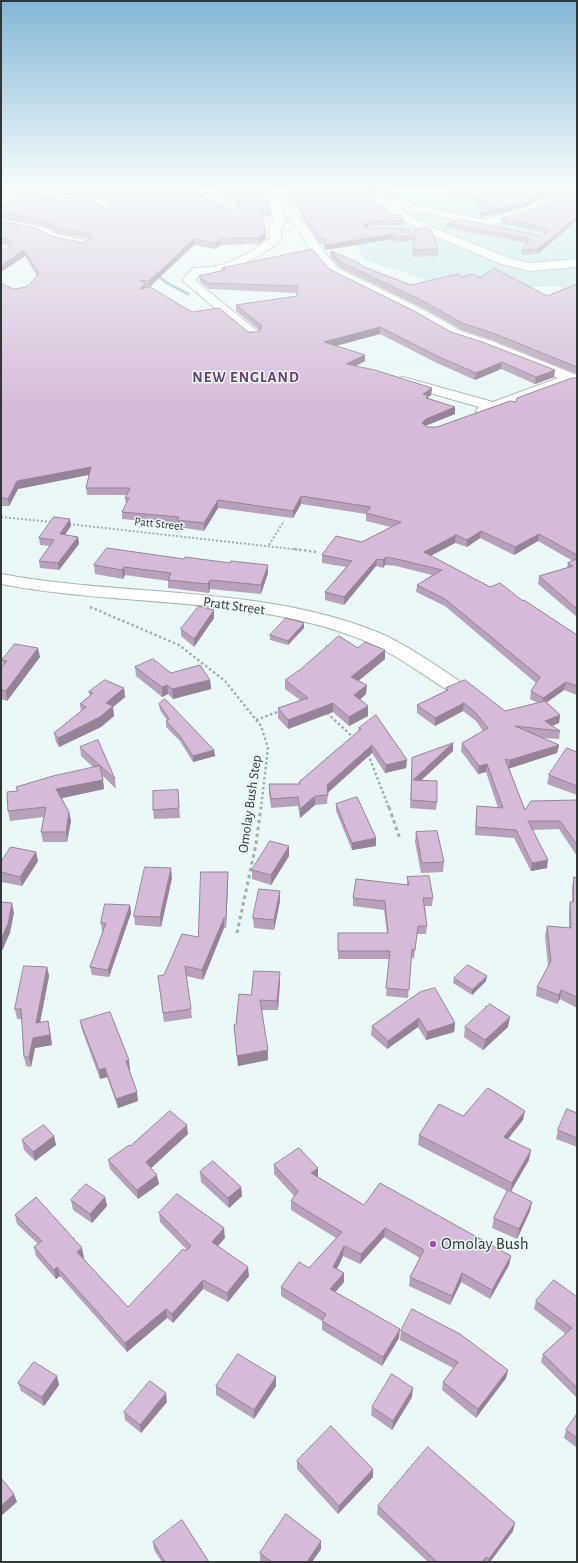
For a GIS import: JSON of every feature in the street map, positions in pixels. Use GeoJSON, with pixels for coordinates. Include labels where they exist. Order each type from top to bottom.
{"type":"FeatureCollection","features":[{"type":"Feature","properties":{"kind":"street"},"geometry":{"type":"LineString","coordinates":[[235,262],[216,270],[197,271],[188,280],[254,334]]}},
{"type":"Feature","properties":{"kind":"street"},"geometry":{"type":"LineString","coordinates":[[326,262],[334,271],[417,312],[456,334],[487,344],[575,382]]}},
{"type":"Feature","properties":{"kind":"street"},"geometry":{"type":"LineString","coordinates":[[508,262],[523,266],[535,267],[577,264]]}},
{"type":"Feature","properties":{"kind":"street"},"geometry":{"type":"LineString","coordinates":[[389,377],[494,407]]}},
{"type":"Feature","properties":{"kind":"street"},"geometry":{"type":"LineString","coordinates":[[472,415],[575,382]]}},
{"type":"Feature","properties":{"kind":"street","name":"Pratt Street"},"geometry":{"type":"LineString","coordinates":[[1,579],[44,587],[176,598],[260,609],[314,620],[360,632],[382,641],[451,684]]}},
{"type":"Feature","properties":{"kind":"path"},"geometry":{"type":"LineString","coordinates":[[1,517],[56,522]]}},
{"type":"Feature","properties":{"kind":"path"},"geometry":{"type":"LineString","coordinates":[[269,544],[284,521]]}},
{"type":"Feature","properties":{"kind":"path","name":"Patt Street"},"geometry":{"type":"LineString","coordinates":[[64,523],[269,544],[316,552]]}},
{"type":"Feature","properties":{"kind":"path","name":"Omolay Bush Step"},"geometry":{"type":"LineString","coordinates":[[87,606],[179,645],[225,681],[261,726],[268,748],[256,844],[238,933]]}},
{"type":"Feature","properties":{"kind":"path"},"geometry":{"type":"LineString","coordinates":[[256,720],[282,710]]}},
{"type":"Feature","properties":{"kind":"path"},"geometry":{"type":"LineString","coordinates":[[325,712],[358,741]]}},
{"type":"Feature","properties":{"kind":"path"},"geometry":{"type":"LineString","coordinates":[[366,751],[372,761],[400,839]]}},
{"type":"Feature","properties":{"kind":"shaded area"},"geometry":{"type":"Polygon","coordinates":[[[369,262],[577,262],[577,290],[564,287],[539,286],[515,290],[478,301],[404,272],[369,262]]]}},
{"type":"Feature","properties":{"kind":"building"},"geometry":{"type":"Polygon","coordinates":[[[1,262],[7,262],[1,266],[1,262]]]}},
{"type":"Feature","properties":{"kind":"building"},"geometry":{"type":"Polygon","coordinates":[[[31,262],[169,262],[149,281],[139,280],[145,284],[140,289],[150,287],[192,312],[219,308],[248,332],[259,332],[262,326],[236,305],[297,296],[297,286],[208,283],[199,276],[225,270],[222,268],[251,262],[323,262],[329,269],[412,310],[451,332],[482,342],[555,370],[536,377],[502,362],[476,373],[437,356],[380,327],[324,342],[365,355],[346,364],[375,370],[432,388],[423,394],[428,396],[426,398],[455,407],[426,419],[422,423],[427,427],[437,427],[510,401],[516,402],[517,398],[572,378],[577,378],[577,555],[539,534],[515,547],[481,531],[467,540],[456,535],[424,552],[490,587],[500,583],[523,601],[524,600],[577,635],[577,686],[566,682],[543,698],[531,691],[540,677],[445,599],[417,585],[442,570],[386,557],[383,560],[377,559],[344,597],[325,592],[352,561],[322,555],[336,536],[362,542],[401,522],[366,513],[371,507],[301,496],[293,511],[218,500],[204,523],[177,520],[179,517],[122,512],[129,498],[125,498],[130,488],[86,488],[91,467],[17,481],[8,499],[1,498],[1,283],[13,289],[27,287],[39,274],[31,262]]]}},
{"type":"Feature","properties":{"kind":"building"},"geometry":{"type":"Polygon","coordinates":[[[341,262],[357,262],[364,267],[411,285],[458,274],[462,277],[472,274],[480,278],[494,268],[547,296],[577,284],[577,367],[493,333],[462,323],[423,301],[341,262]]]}},
{"type":"Feature","properties":{"kind":"building"},"geometry":{"type":"Polygon","coordinates":[[[54,517],[70,519],[60,534],[78,537],[58,563],[39,561],[54,540],[39,538],[54,517]]]}},
{"type":"Feature","properties":{"kind":"building"},"geometry":{"type":"Polygon","coordinates":[[[107,548],[184,559],[185,557],[230,563],[231,561],[268,565],[261,585],[210,580],[208,584],[168,580],[171,573],[124,567],[122,570],[94,565],[107,548]]]}},
{"type":"Feature","properties":{"kind":"building"},"geometry":{"type":"Polygon","coordinates":[[[577,559],[577,609],[539,576],[573,566],[568,563],[577,559]]]}},
{"type":"Feature","properties":{"kind":"building"},"geometry":{"type":"Polygon","coordinates":[[[199,606],[214,610],[194,639],[181,629],[199,606]]]}},
{"type":"Feature","properties":{"kind":"building"},"geometry":{"type":"Polygon","coordinates":[[[286,618],[304,623],[288,641],[270,635],[286,618]]]}},
{"type":"Feature","properties":{"kind":"building"},"geometry":{"type":"Polygon","coordinates":[[[339,636],[358,648],[365,642],[385,650],[351,677],[367,685],[354,695],[368,706],[349,717],[333,703],[288,720],[278,708],[308,698],[285,680],[301,669],[339,636]]]}},
{"type":"Feature","properties":{"kind":"building"},"geometry":{"type":"Polygon","coordinates":[[[15,644],[38,648],[6,691],[1,690],[1,668],[7,661],[2,660],[15,644]]]}},
{"type":"Feature","properties":{"kind":"building"},"geometry":{"type":"Polygon","coordinates":[[[153,659],[171,673],[200,665],[210,680],[172,689],[167,685],[162,687],[135,667],[153,659]]]}},
{"type":"Feature","properties":{"kind":"building"},"geometry":{"type":"Polygon","coordinates":[[[105,680],[124,688],[106,703],[113,706],[100,717],[58,738],[54,733],[86,707],[80,704],[93,693],[89,692],[105,680]]]}},
{"type":"Feature","properties":{"kind":"building"},"geometry":{"type":"Polygon","coordinates":[[[465,680],[505,711],[545,701],[560,715],[545,721],[560,731],[515,726],[559,745],[510,760],[505,759],[525,810],[531,801],[577,800],[577,845],[560,821],[528,821],[548,860],[532,863],[516,830],[476,827],[477,806],[503,808],[487,764],[479,766],[462,743],[488,728],[476,713],[464,703],[435,718],[417,705],[448,690],[446,688],[465,680]]]}},
{"type":"Feature","properties":{"kind":"building"},"geometry":{"type":"Polygon","coordinates":[[[165,699],[214,750],[193,756],[179,735],[166,721],[169,719],[159,704],[165,699]]]}},
{"type":"Feature","properties":{"kind":"building"},"geometry":{"type":"Polygon","coordinates":[[[376,715],[407,760],[386,765],[372,745],[327,785],[328,795],[315,796],[300,809],[298,797],[271,799],[269,784],[300,784],[299,782],[361,729],[359,728],[376,715]]]}},
{"type":"Feature","properties":{"kind":"building"},"geometry":{"type":"Polygon","coordinates":[[[98,740],[115,779],[80,747],[98,740]]]}},
{"type":"Feature","properties":{"kind":"building"},"geometry":{"type":"Polygon","coordinates":[[[453,743],[413,780],[437,781],[437,802],[411,800],[412,758],[453,743]]]}},
{"type":"Feature","properties":{"kind":"building"},"geometry":{"type":"Polygon","coordinates":[[[567,748],[577,752],[577,786],[549,775],[567,748]]]}},
{"type":"Feature","properties":{"kind":"building"},"geometry":{"type":"Polygon","coordinates":[[[100,766],[103,780],[56,789],[69,812],[66,832],[41,832],[46,807],[8,811],[7,792],[18,791],[16,787],[53,776],[100,766]]]}},
{"type":"Feature","properties":{"kind":"building"},"geometry":{"type":"Polygon","coordinates":[[[178,790],[179,808],[153,810],[153,791],[178,790]]]}},
{"type":"Feature","properties":{"kind":"building"},"geometry":{"type":"Polygon","coordinates":[[[357,797],[376,838],[352,843],[336,804],[357,797]]]}},
{"type":"Feature","properties":{"kind":"building"},"geometry":{"type":"Polygon","coordinates":[[[437,831],[444,862],[422,863],[416,832],[437,831]]]}},
{"type":"Feature","properties":{"kind":"building"},"geometry":{"type":"Polygon","coordinates":[[[270,841],[289,846],[271,875],[252,870],[270,841]]]}},
{"type":"Feature","properties":{"kind":"building"},"geometry":{"type":"Polygon","coordinates":[[[11,847],[36,852],[20,877],[1,872],[1,862],[11,847]]]}},
{"type":"Feature","properties":{"kind":"building"},"geometry":{"type":"Polygon","coordinates":[[[145,867],[171,868],[160,917],[134,916],[145,867]]]}},
{"type":"Feature","properties":{"kind":"building"},"geometry":{"type":"Polygon","coordinates":[[[201,872],[228,872],[226,918],[224,918],[202,970],[185,966],[191,1009],[163,1013],[158,976],[164,975],[182,934],[198,937],[201,872]]]}},
{"type":"Feature","properties":{"kind":"building"},"geometry":{"type":"Polygon","coordinates":[[[429,876],[433,898],[423,898],[427,926],[418,926],[415,950],[412,949],[409,990],[386,988],[390,951],[338,951],[338,933],[388,933],[385,901],[353,898],[356,879],[409,885],[407,877],[429,876]]]}},
{"type":"Feature","properties":{"kind":"building"},"geometry":{"type":"Polygon","coordinates":[[[574,877],[577,878],[577,997],[561,990],[559,995],[537,987],[551,961],[547,926],[571,928],[570,902],[573,902],[574,877]]]}},
{"type":"Feature","properties":{"kind":"building"},"geometry":{"type":"Polygon","coordinates":[[[259,889],[280,891],[274,920],[253,918],[259,889]]]}},
{"type":"Feature","properties":{"kind":"building"},"geometry":{"type":"Polygon","coordinates":[[[1,902],[12,903],[8,924],[1,939],[1,902]]]}},
{"type":"Feature","properties":{"kind":"building"},"geometry":{"type":"Polygon","coordinates":[[[105,904],[130,905],[108,970],[90,967],[106,923],[101,923],[105,904]]]}},
{"type":"Feature","properties":{"kind":"building"},"geometry":{"type":"Polygon","coordinates":[[[468,965],[487,976],[472,990],[454,978],[468,965]]]}},
{"type":"Feature","properties":{"kind":"building"},"geometry":{"type":"Polygon","coordinates":[[[24,966],[47,967],[36,1023],[48,1021],[50,1035],[33,1038],[29,1057],[24,1057],[21,1009],[15,1009],[24,966]]]}},
{"type":"Feature","properties":{"kind":"building"},"geometry":{"type":"Polygon","coordinates":[[[254,971],[280,972],[277,1001],[260,1000],[268,1050],[237,1056],[234,1025],[236,1024],[239,994],[251,995],[254,971]]]}},
{"type":"Feature","properties":{"kind":"building"},"geometry":{"type":"Polygon","coordinates":[[[435,988],[455,1023],[427,1032],[419,1018],[388,1041],[372,1026],[420,992],[435,988]]]}},
{"type":"Feature","properties":{"kind":"building"},"geometry":{"type":"Polygon","coordinates":[[[490,1004],[510,1017],[485,1040],[465,1027],[490,1004]]]}},
{"type":"Feature","properties":{"kind":"building"},"geometry":{"type":"Polygon","coordinates":[[[110,1012],[129,1060],[126,1061],[137,1092],[116,1099],[105,1068],[99,1070],[80,1021],[110,1012]]]}},
{"type":"Feature","properties":{"kind":"building"},"geometry":{"type":"Polygon","coordinates":[[[488,1088],[525,1111],[504,1137],[531,1150],[512,1183],[419,1135],[439,1104],[463,1116],[488,1088]]]}},
{"type":"Feature","properties":{"kind":"building"},"geometry":{"type":"Polygon","coordinates":[[[567,1109],[577,1113],[577,1138],[558,1130],[567,1109]]]}},
{"type":"Feature","properties":{"kind":"building"},"geometry":{"type":"Polygon","coordinates":[[[170,1111],[187,1125],[146,1162],[157,1175],[137,1190],[108,1160],[129,1145],[130,1146],[170,1111]]]}},
{"type":"Feature","properties":{"kind":"building"},"geometry":{"type":"Polygon","coordinates":[[[44,1125],[54,1136],[33,1152],[22,1140],[44,1125]]]}},
{"type":"Feature","properties":{"kind":"building"},"geometry":{"type":"Polygon","coordinates":[[[299,1148],[318,1168],[311,1173],[364,1205],[380,1183],[511,1256],[492,1290],[462,1273],[452,1296],[410,1277],[424,1250],[385,1228],[361,1254],[344,1246],[333,1267],[344,1273],[330,1289],[400,1329],[383,1357],[322,1321],[326,1314],[281,1287],[299,1262],[309,1268],[342,1232],[291,1201],[298,1191],[274,1165],[299,1148]]]}},
{"type":"Feature","properties":{"kind":"building"},"geometry":{"type":"Polygon","coordinates":[[[213,1161],[241,1187],[228,1198],[200,1172],[213,1161]]]}},
{"type":"Feature","properties":{"kind":"building"},"geometry":{"type":"Polygon","coordinates":[[[86,1184],[105,1197],[90,1214],[71,1200],[86,1184]]]}},
{"type":"Feature","properties":{"kind":"building"},"geometry":{"type":"Polygon","coordinates":[[[508,1190],[532,1202],[519,1229],[494,1218],[508,1190]]]}},
{"type":"Feature","properties":{"kind":"building"},"geometry":{"type":"Polygon","coordinates":[[[177,1194],[224,1228],[212,1242],[248,1267],[227,1293],[203,1280],[172,1314],[166,1309],[125,1343],[57,1267],[54,1270],[34,1247],[42,1241],[15,1215],[36,1197],[82,1248],[77,1252],[128,1307],[183,1249],[186,1251],[191,1246],[159,1213],[177,1194]]]}},
{"type":"Feature","properties":{"kind":"building"},"geometry":{"type":"Polygon","coordinates":[[[554,1280],[577,1297],[577,1388],[543,1354],[572,1328],[536,1301],[554,1280]]]}},
{"type":"Feature","properties":{"kind":"building"},"geometry":{"type":"Polygon","coordinates":[[[412,1309],[460,1334],[508,1370],[478,1409],[443,1382],[458,1362],[401,1331],[412,1309]]]}},
{"type":"Feature","properties":{"kind":"building"},"geometry":{"type":"Polygon","coordinates":[[[238,1354],[276,1377],[254,1410],[216,1386],[238,1354]]]}},
{"type":"Feature","properties":{"kind":"building"},"geometry":{"type":"Polygon","coordinates":[[[34,1362],[57,1376],[42,1397],[18,1383],[34,1362]]]}},
{"type":"Feature","properties":{"kind":"building"},"geometry":{"type":"Polygon","coordinates":[[[392,1374],[413,1388],[393,1421],[372,1407],[392,1374]]]}},
{"type":"Feature","properties":{"kind":"building"},"geometry":{"type":"Polygon","coordinates":[[[150,1381],[166,1393],[140,1425],[124,1412],[150,1381]]]}},
{"type":"Feature","properties":{"kind":"building"},"geometry":{"type":"Polygon","coordinates":[[[577,1414],[577,1438],[566,1430],[577,1414]]]}},
{"type":"Feature","properties":{"kind":"building"},"geometry":{"type":"Polygon","coordinates":[[[331,1426],[373,1469],[339,1506],[297,1461],[331,1426]]]}},
{"type":"Feature","properties":{"kind":"building"},"geometry":{"type":"Polygon","coordinates":[[[428,1447],[515,1523],[489,1559],[486,1557],[482,1562],[437,1562],[378,1506],[428,1447]]]}},
{"type":"Feature","properties":{"kind":"building"},"geometry":{"type":"Polygon","coordinates":[[[1,1478],[14,1494],[1,1506],[1,1478]]]}},
{"type":"Feature","properties":{"kind":"building"},"geometry":{"type":"Polygon","coordinates":[[[286,1514],[321,1541],[307,1562],[272,1562],[260,1553],[286,1514]]]}},
{"type":"Feature","properties":{"kind":"building"},"geometry":{"type":"Polygon","coordinates":[[[182,1520],[209,1562],[165,1562],[153,1542],[182,1520]]]}},
{"type":"Feature","properties":{"kind":"waterway"},"geometry":{"type":"LineString","coordinates":[[157,272],[157,275],[167,283],[188,294]]}},
{"type":"Feature","properties":{"kind":"place","name":"Omolay Bush"},"geometry":{"type":"Point","coordinates":[433,1244]}},
{"type":"Feature","properties":{"kind":"district","name":"NEW ENGLAND"},"geometry":{"type":"Point","coordinates":[246,377]}}]}
